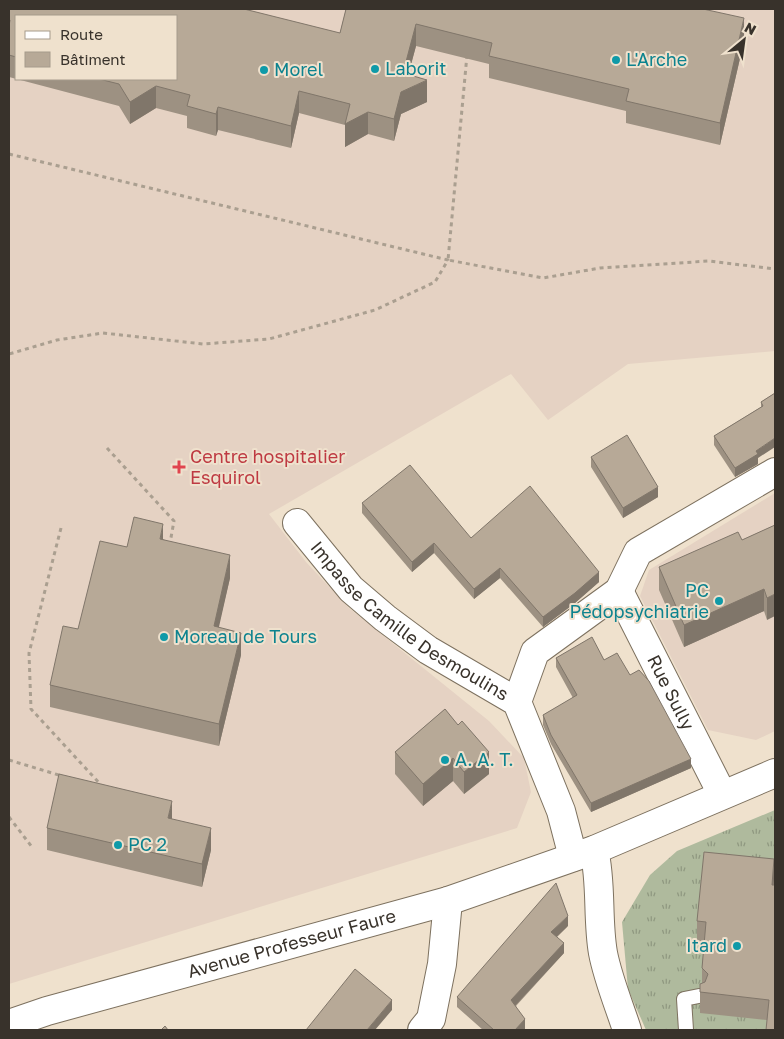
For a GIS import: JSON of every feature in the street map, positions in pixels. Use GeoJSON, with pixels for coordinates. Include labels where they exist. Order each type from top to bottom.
{"type":"FeatureCollection","features":[{"type":"Feature","properties":{"kind":"street"},"geometry":{"type":"LineString","coordinates":[[517,702],[535,652],[619,591],[638,552],[775,472]]}},
{"type":"Feature","properties":{"kind":"street","name":"Impasse Camille Desmoulins"},"geometry":{"type":"LineString","coordinates":[[297,523],[351,589],[385,618],[428,650],[517,702],[561,812],[583,854],[598,867],[598,910],[603,954],[627,1030]]}},
{"type":"Feature","properties":{"kind":"street","name":"Rue Sully"},"geometry":{"type":"LineString","coordinates":[[619,591],[722,794]]}},
{"type":"Feature","properties":{"kind":"street","name":"Avenue Professeur Faure"},"geometry":{"type":"LineString","coordinates":[[9,1024],[47,1011],[448,901],[583,854],[775,773]]}},
{"type":"Feature","properties":{"kind":"street"},"geometry":{"type":"LineString","coordinates":[[422,1030],[431,1019],[442,964],[448,901]]}},
{"type":"Feature","properties":{"kind":"lane"},"geometry":{"type":"LineString","coordinates":[[686,1030],[684,999],[699,996]]}},
{"type":"Feature","properties":{"kind":"path"},"geometry":{"type":"LineString","coordinates":[[9,354],[57,340],[103,333],[203,344],[269,339],[375,310],[435,282],[448,260],[468,52]]}},
{"type":"Feature","properties":{"kind":"path"},"geometry":{"type":"LineString","coordinates":[[9,154],[448,260],[543,278],[600,268],[709,261],[775,269]]}},
{"type":"Feature","properties":{"kind":"path"},"geometry":{"type":"LineString","coordinates":[[107,448],[174,522],[169,546]]}},
{"type":"Feature","properties":{"kind":"path"},"geometry":{"type":"LineString","coordinates":[[61,528],[29,653],[31,709],[104,788],[94,786]]}},
{"type":"Feature","properties":{"kind":"path"},"geometry":{"type":"LineString","coordinates":[[9,760],[66,777]]}},
{"type":"Feature","properties":{"kind":"path"},"geometry":{"type":"LineString","coordinates":[[9,817],[32,847]]}},
{"type":"Feature","properties":{"kind":"shaded area","name":"Centre hospitalier Esquirol"},"geometry":{"type":"Polygon","coordinates":[[[9,9],[775,9],[775,351],[628,364],[548,420],[511,374],[269,514],[306,562],[349,608],[489,721],[524,758],[531,792],[517,828],[9,984],[9,9]]]}},
{"type":"Feature","properties":{"kind":"shaded area"},"geometry":{"type":"Polygon","coordinates":[[[775,493],[775,731],[756,740],[708,730],[640,596],[649,570],[775,493]]]}},
{"type":"Feature","properties":{"kind":"green space"},"geometry":{"type":"Polygon","coordinates":[[[775,810],[775,1030],[646,1030],[628,989],[622,922],[650,875],[677,851],[775,810]]]}},
{"type":"Feature","properties":{"kind":"building"},"geometry":{"type":"Polygon","coordinates":[[[9,9],[244,9],[340,33],[346,9],[703,9],[744,18],[720,123],[626,101],[629,89],[489,56],[492,43],[416,24],[403,73],[427,80],[401,92],[394,119],[368,112],[345,124],[350,104],[299,91],[291,126],[218,107],[216,114],[187,106],[190,95],[156,86],[130,102],[119,84],[103,80],[178,80],[178,15],[15,15],[15,57],[9,55],[9,9]]]}},
{"type":"Feature","properties":{"kind":"building"},"geometry":{"type":"Polygon","coordinates":[[[775,393],[775,438],[756,451],[758,454],[735,468],[714,436],[763,406],[761,402],[775,393]]]}},
{"type":"Feature","properties":{"kind":"building"},"geometry":{"type":"Polygon","coordinates":[[[627,435],[658,487],[623,508],[591,457],[627,435]]]}},
{"type":"Feature","properties":{"kind":"building"},"geometry":{"type":"Polygon","coordinates":[[[410,465],[471,538],[530,486],[599,572],[543,617],[500,568],[474,589],[434,543],[412,562],[362,503],[410,465]]]}},
{"type":"Feature","properties":{"kind":"building","name":"Moreau de Tours"},"geometry":{"type":"Polygon","coordinates":[[[134,517],[163,524],[160,539],[230,555],[214,626],[241,633],[219,724],[50,685],[63,626],[78,629],[100,541],[127,547],[134,517]]]}},
{"type":"Feature","properties":{"kind":"building","name":"PC Pédopsychiatrie"},"geometry":{"type":"Polygon","coordinates":[[[775,525],[775,594],[767,598],[764,589],[684,625],[659,567],[738,532],[742,540],[775,525]]]}},
{"type":"Feature","properties":{"kind":"building"},"geometry":{"type":"Polygon","coordinates":[[[592,637],[604,660],[617,653],[630,675],[639,670],[649,681],[691,759],[591,803],[551,735],[543,715],[577,695],[556,658],[592,637]]]}},
{"type":"Feature","properties":{"kind":"building"},"geometry":{"type":"Polygon","coordinates":[[[445,709],[458,725],[462,721],[489,752],[464,772],[453,758],[423,784],[395,752],[445,709]]]}},
{"type":"Feature","properties":{"kind":"building"},"geometry":{"type":"Polygon","coordinates":[[[59,774],[172,801],[168,818],[211,828],[202,864],[47,828],[59,774]]]}},
{"type":"Feature","properties":{"kind":"building","name":"Itard"},"geometry":{"type":"Polygon","coordinates":[[[704,852],[774,859],[772,885],[775,885],[775,1030],[766,1030],[769,1000],[700,992],[700,984],[705,982],[708,974],[702,968],[706,922],[697,921],[704,852]]]}},
{"type":"Feature","properties":{"kind":"building"},"geometry":{"type":"Polygon","coordinates":[[[556,883],[568,916],[551,932],[564,943],[511,1000],[525,1019],[515,1030],[494,1030],[457,997],[556,883]]]}},
{"type":"Feature","properties":{"kind":"building"},"geometry":{"type":"Polygon","coordinates":[[[355,969],[392,1000],[367,1030],[306,1030],[355,969]]]}},
{"type":"Feature","properties":{"kind":"place","name":"L'Arche"},"geometry":{"type":"Point","coordinates":[616,60]}},
{"type":"Feature","properties":{"kind":"place","name":"Laborit"},"geometry":{"type":"Point","coordinates":[375,69]}},
{"type":"Feature","properties":{"kind":"place","name":"Morel"},"geometry":{"type":"Point","coordinates":[264,70]}},
{"type":"Feature","properties":{"kind":"place","name":"Centre hospitalier Esquirol"},"geometry":{"type":"Point","coordinates":[179,467]}},
{"type":"Feature","properties":{"kind":"place","name":"PC Pédopsychiatrie"},"geometry":{"type":"Point","coordinates":[719,601]}},
{"type":"Feature","properties":{"kind":"place","name":"Moreau de Tours"},"geometry":{"type":"Point","coordinates":[164,637]}},
{"type":"Feature","properties":{"kind":"place","name":"A. A. T."},"geometry":{"type":"Point","coordinates":[445,760]}},
{"type":"Feature","properties":{"kind":"place","name":"PC 2"},"geometry":{"type":"Point","coordinates":[118,845]}},
{"type":"Feature","properties":{"kind":"place","name":"Itard"},"geometry":{"type":"Point","coordinates":[737,946]}}]}
